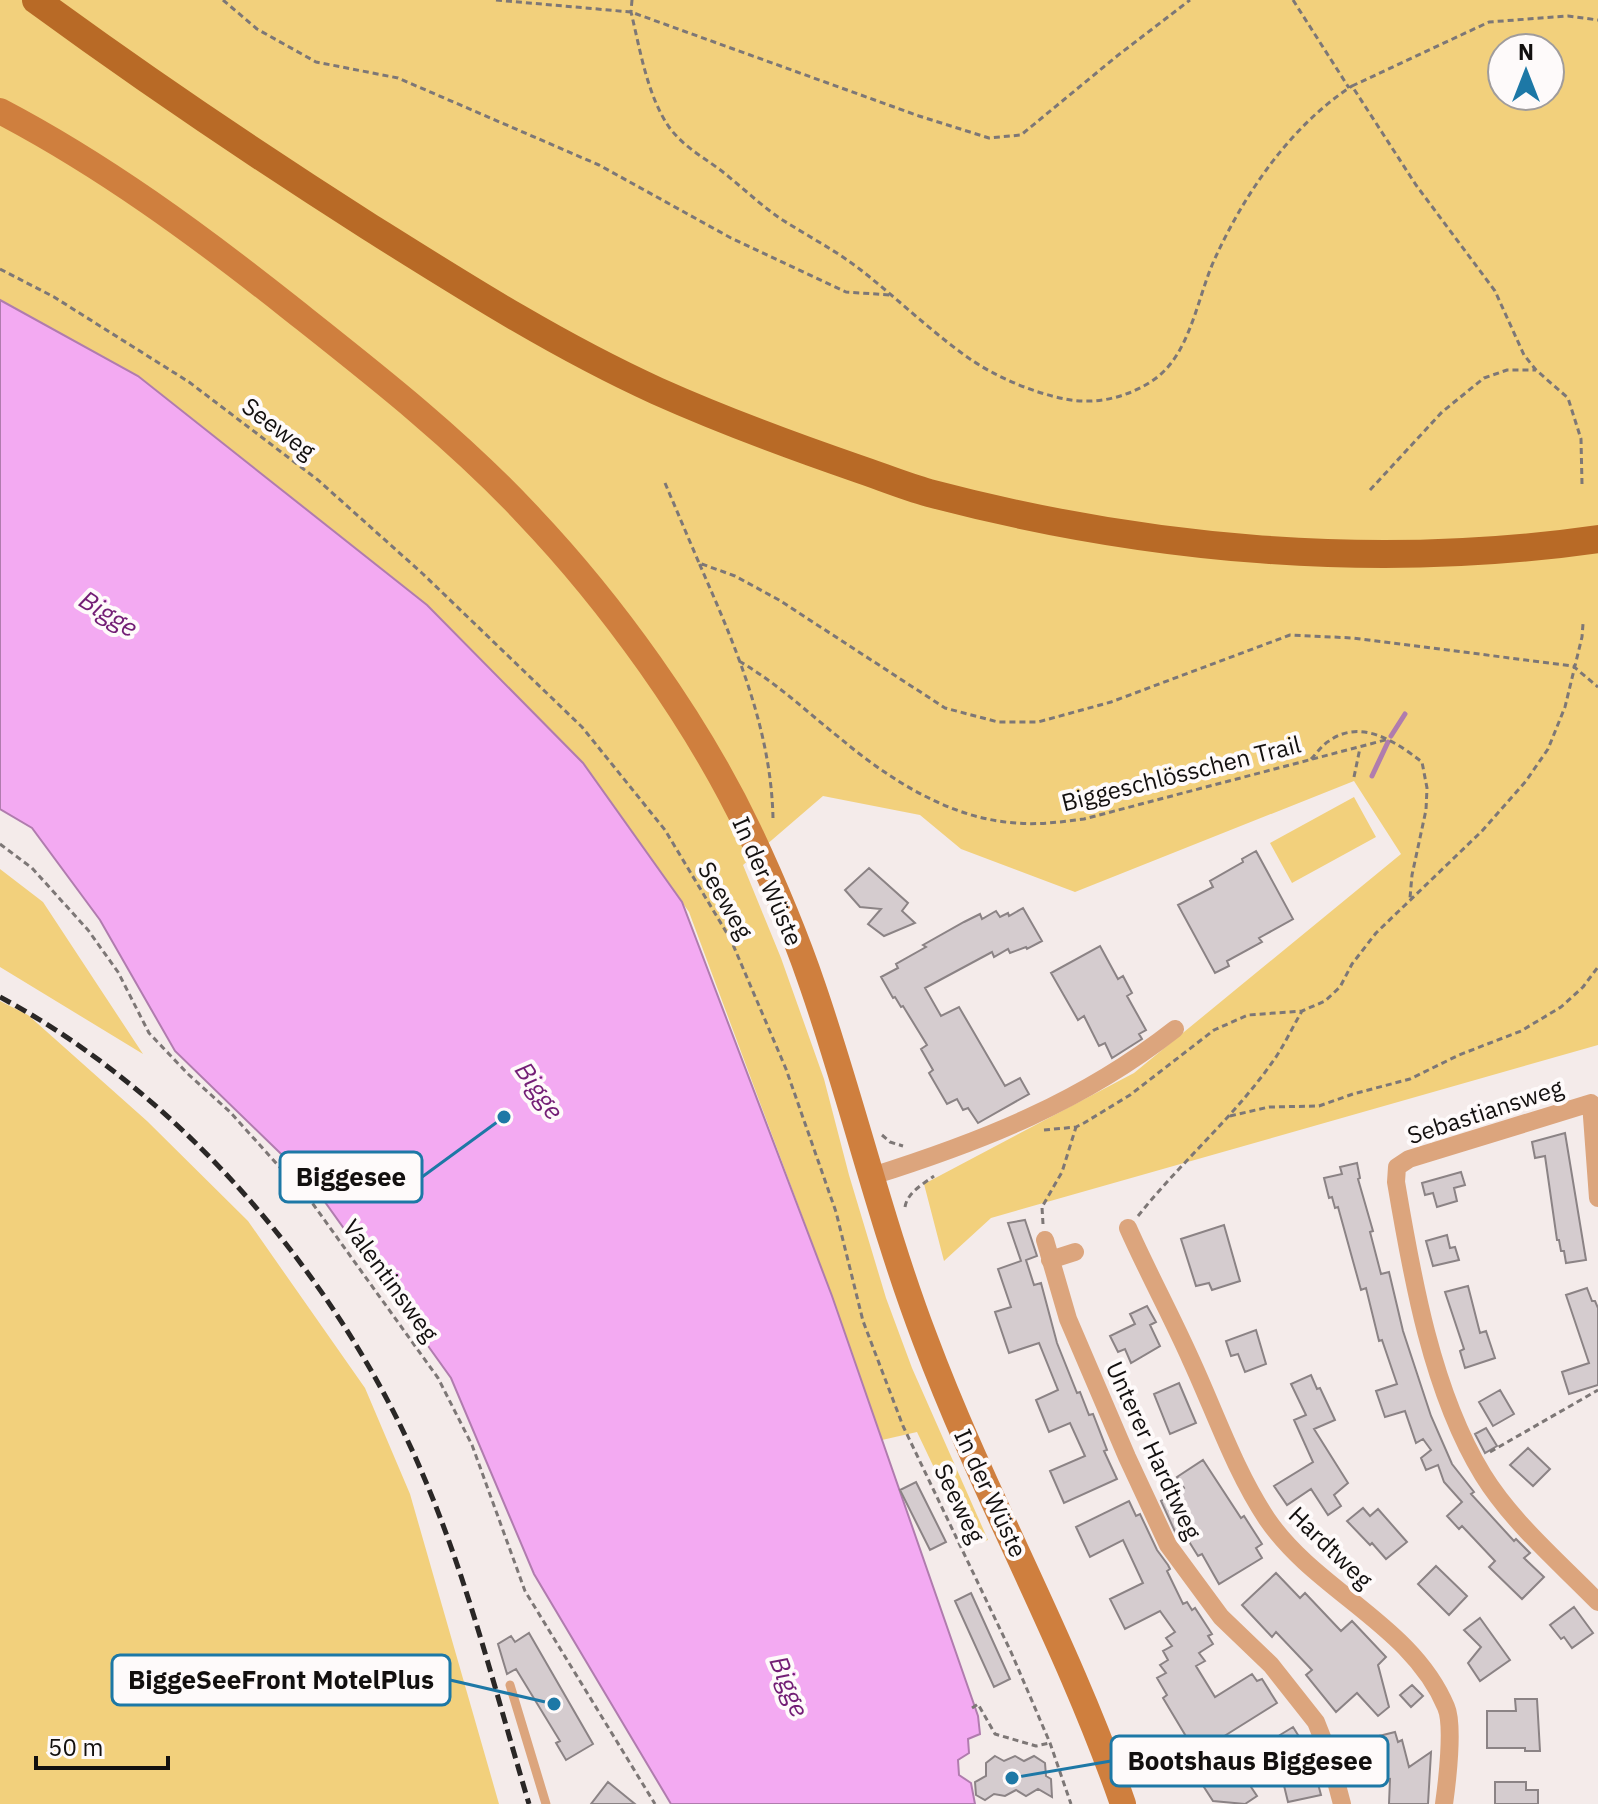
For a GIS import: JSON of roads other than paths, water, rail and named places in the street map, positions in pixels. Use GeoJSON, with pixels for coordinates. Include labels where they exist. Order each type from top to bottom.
{"type":"FeatureCollection","features":[{"type":"Feature","properties":{"kind":"main road"},"geometry":{"type":"LineString","coordinates":[[36,0],[256,154],[499,308],[655,390],[787,445],[925,492],[1044,521],[1175,540],[1302,554],[1393,554],[1503,549],[1598,539]]}},
{"type":"Feature","properties":{"kind":"main road","name":"In der Wüste"},"geometry":{"type":"LineString","coordinates":[[0,111],[50,137],[190,230],[391,387],[461,449],[527,514],[594,590],[667,690],[748,829],[812,982],[924,1337],[958,1421],[1077,1682],[1123,1804]]}},
{"type":"Feature","properties":{"kind":"street"},"geometry":{"type":"LineString","coordinates":[[872,1176],[1005,1129],[1095,1085],[1175,1029]]}},
{"type":"Feature","properties":{"kind":"street","name":"Sebastiansweg"},"geometry":{"type":"LineString","coordinates":[[1598,1198],[1591,1103],[1409,1159],[1397,1167],[1396,1182],[1414,1290],[1459,1431],[1506,1506],[1598,1602]]}},
{"type":"Feature","properties":{"kind":"street","name":"Hardtweg"},"geometry":{"type":"LineString","coordinates":[[1128,1228],[1190,1356],[1233,1455],[1267,1519],[1308,1562],[1419,1661],[1448,1710],[1448,1774],[1444,1804]]}},
{"type":"Feature","properties":{"kind":"street","name":"Unterer Hardtweg"},"geometry":{"type":"LineString","coordinates":[[1045,1240],[1068,1319],[1168,1545],[1221,1617],[1271,1665],[1316,1722],[1329,1755],[1342,1804]]}},
{"type":"Feature","properties":{"kind":"street"},"geometry":{"type":"LineString","coordinates":[[1050,1260],[1075,1252]]}},
{"type":"Feature","properties":{"kind":"lane"},"geometry":{"type":"LineString","coordinates":[[510,1685],[546,1804]]}},
{"type":"Feature","properties":{"kind":"water","name":"Bigge"},"geometry":{"type":"Polygon","coordinates":[[[0,300],[138,376],[427,605],[583,763],[682,902],[832,1296],[978,1716],[980,1734],[968,1739],[969,1753],[958,1760],[959,1775],[971,1783],[975,1804],[671,1804],[534,1574],[451,1378],[312,1184],[175,1051],[100,920],[32,828],[0,809],[0,300]]]}},
{"type":"Feature","properties":{"kind":"waterway"},"geometry":{"type":"LineString","coordinates":[[1391,736],[1405,714]]}},
{"type":"Feature","properties":{"kind":"waterway"},"geometry":{"type":"LineString","coordinates":[[1372,776],[1388,742]]}},
{"type":"Feature","properties":{"kind":"railway"},"geometry":{"type":"LineString","coordinates":[[0,997],[68,1038],[133,1086],[194,1141],[250,1201],[302,1265],[349,1333],[389,1403],[439,1515],[480,1638],[529,1804]]}},
{"type":"Feature","properties":{"kind":"place","name":"Biggesee"},"geometry":{"type":"Point","coordinates":[504,1117]}},
{"type":"Feature","properties":{"kind":"place","name":"BiggeSeeFront MotelPlus"},"geometry":{"type":"Point","coordinates":[554,1704]}},
{"type":"Feature","properties":{"kind":"place","name":"Bootshaus Biggesee"},"geometry":{"type":"Point","coordinates":[1012,1778]}}]}
